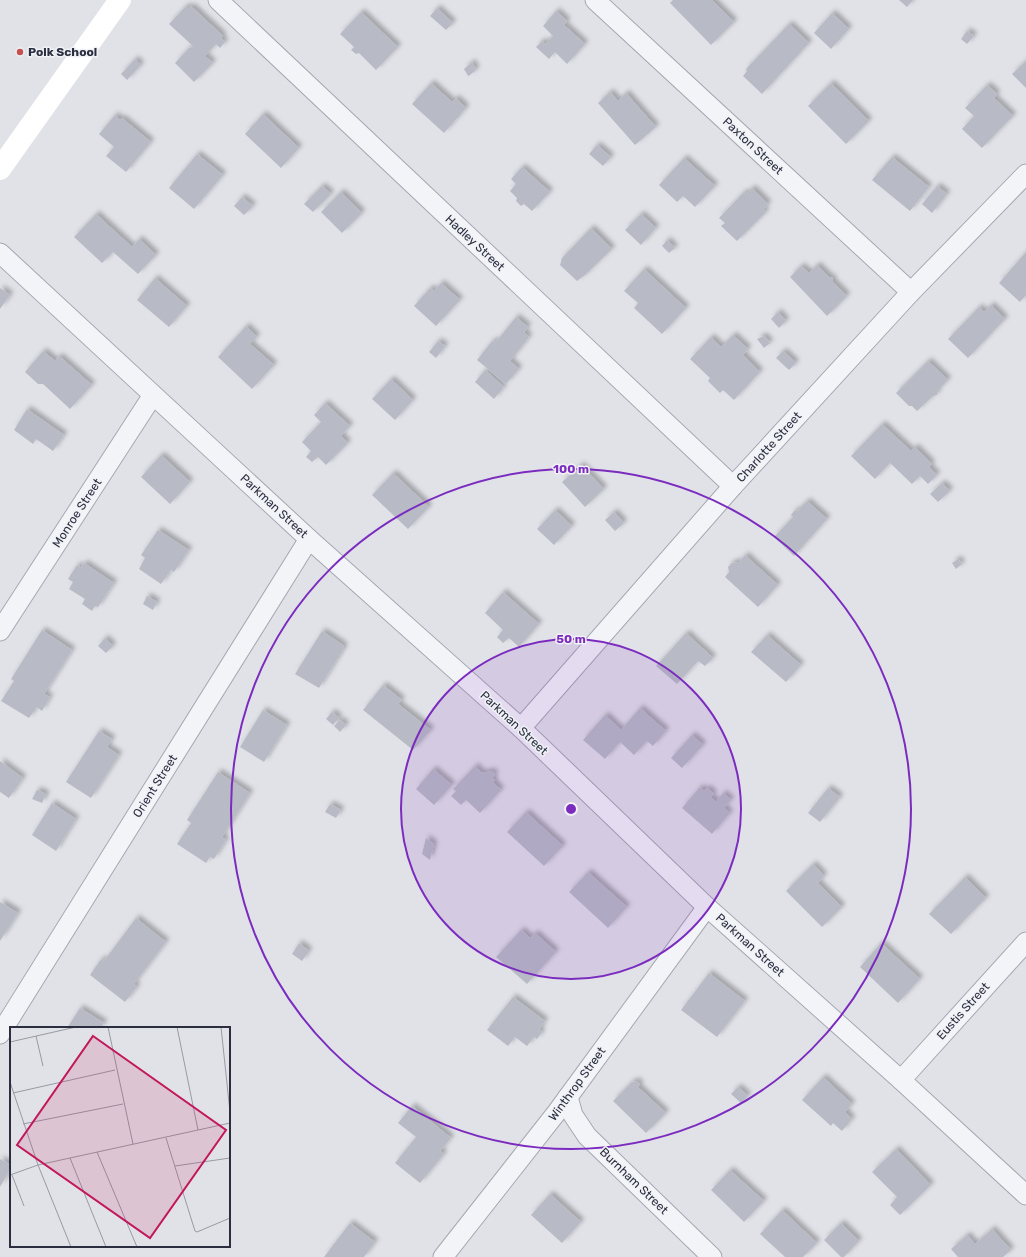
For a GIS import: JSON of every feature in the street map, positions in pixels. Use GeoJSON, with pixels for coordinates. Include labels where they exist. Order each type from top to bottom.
{"type":"FeatureCollection","features":[{"type":"Feature","properties":{"kind":"main road"},"geometry":{"type":"LineString","coordinates":[[0,169],[120,0]]}},
{"type":"Feature","properties":{"kind":"street","name":"Hadley Street"},"geometry":{"type":"LineString","coordinates":[[218,0],[732,486]]}},
{"type":"Feature","properties":{"kind":"street","name":"Paxton Street"},"geometry":{"type":"LineString","coordinates":[[596,0],[911,292]]}},
{"type":"Feature","properties":{"kind":"street","name":"Charlotte Street"},"geometry":{"type":"LineString","coordinates":[[521,728],[732,486],[911,292],[1026,174]]}},
{"type":"Feature","properties":{"kind":"street","name":"Parkman Street"},"geometry":{"type":"LineString","coordinates":[[0,253],[309,539],[521,728],[707,907],[901,1080],[1026,1195]]}},
{"type":"Feature","properties":{"kind":"street","name":"Monroe Street"},"geometry":{"type":"LineString","coordinates":[[0,631],[153,395]]}},
{"type":"Feature","properties":{"kind":"street","name":"Orient Street"},"geometry":{"type":"LineString","coordinates":[[0,1034],[309,539]]}},
{"type":"Feature","properties":{"kind":"street","name":"Winthrop Street"},"geometry":{"type":"LineString","coordinates":[[443,1257],[568,1097],[707,907]]}},
{"type":"Feature","properties":{"kind":"street","name":"Eustis Street"},"geometry":{"type":"LineString","coordinates":[[901,1080],[1026,942]]}},
{"type":"Feature","properties":{"kind":"street","name":"Burnham Street"},"geometry":{"type":"LineString","coordinates":[[568,1097],[573,1115],[587,1136],[712,1257]]}},
{"type":"Feature","properties":{"kind":"building"},"geometry":{"type":"Polygon","coordinates":[[[673,0],[712,0],[734,22],[711,45],[670,3],[673,0]]]}},
{"type":"Feature","properties":{"kind":"building"},"geometry":{"type":"Polygon","coordinates":[[[899,0],[913,0],[907,7],[899,0]]]}},
{"type":"Feature","properties":{"kind":"building"},"geometry":{"type":"Polygon","coordinates":[[[186,6],[189,9],[191,6],[223,36],[221,38],[225,42],[220,48],[216,44],[205,56],[213,63],[194,82],[175,63],[189,48],[194,47],[169,24],[186,6]]]}},
{"type":"Feature","properties":{"kind":"building"},"geometry":{"type":"Polygon","coordinates":[[[437,8],[453,23],[446,30],[430,16],[437,8]]]}},
{"type":"Feature","properties":{"kind":"building"},"geometry":{"type":"Polygon","coordinates":[[[556,11],[567,21],[564,25],[585,44],[567,64],[555,52],[549,59],[536,47],[542,41],[545,44],[553,36],[543,26],[556,11]]]}},
{"type":"Feature","properties":{"kind":"building"},"geometry":{"type":"Polygon","coordinates":[[[361,12],[398,47],[376,70],[359,53],[356,54],[351,50],[354,47],[340,34],[361,12]]]}},
{"type":"Feature","properties":{"kind":"building"},"geometry":{"type":"Polygon","coordinates":[[[832,13],[849,29],[831,49],[814,33],[832,13]]]}},
{"type":"Feature","properties":{"kind":"building"},"geometry":{"type":"Polygon","coordinates":[[[789,24],[809,43],[762,94],[743,76],[747,71],[746,69],[789,24]]]}},
{"type":"Feature","properties":{"kind":"building"},"geometry":{"type":"Polygon","coordinates":[[[967,31],[974,36],[967,44],[961,39],[967,31]]]}},
{"type":"Feature","properties":{"kind":"building"},"geometry":{"type":"Polygon","coordinates":[[[135,59],[141,65],[127,80],[121,74],[135,59]]]}},
{"type":"Feature","properties":{"kind":"building"},"geometry":{"type":"Polygon","coordinates":[[[1026,61],[1026,88],[1012,74],[1026,61]]]}},
{"type":"Feature","properties":{"kind":"building"},"geometry":{"type":"Polygon","coordinates":[[[472,62],[476,70],[468,76],[464,69],[472,62]]]}},
{"type":"Feature","properties":{"kind":"building"},"geometry":{"type":"Polygon","coordinates":[[[431,83],[452,102],[456,98],[466,108],[444,133],[412,104],[431,83]]]}},
{"type":"Feature","properties":{"kind":"building"},"geometry":{"type":"Polygon","coordinates":[[[831,83],[869,121],[846,144],[808,106],[831,83]]]}},
{"type":"Feature","properties":{"kind":"building"},"geometry":{"type":"Polygon","coordinates":[[[987,85],[997,94],[994,98],[1013,116],[982,148],[962,129],[974,116],[965,108],[987,85]]]}},
{"type":"Feature","properties":{"kind":"building"},"geometry":{"type":"Polygon","coordinates":[[[610,92],[618,101],[626,93],[656,127],[635,145],[598,103],[610,92]]]}},
{"type":"Feature","properties":{"kind":"building"},"geometry":{"type":"Polygon","coordinates":[[[263,114],[299,148],[281,168],[245,134],[263,114]]]}},
{"type":"Feature","properties":{"kind":"building"},"geometry":{"type":"Polygon","coordinates":[[[115,115],[120,120],[122,118],[151,142],[126,172],[106,156],[114,147],[99,134],[115,115]]]}},
{"type":"Feature","properties":{"kind":"building"},"geometry":{"type":"Polygon","coordinates":[[[597,145],[611,157],[603,166],[589,154],[597,145]]]}},
{"type":"Feature","properties":{"kind":"building"},"geometry":{"type":"Polygon","coordinates":[[[197,154],[223,175],[194,209],[169,188],[197,154]]]}},
{"type":"Feature","properties":{"kind":"building"},"geometry":{"type":"Polygon","coordinates":[[[892,157],[929,187],[910,211],[872,180],[892,157]]]}},
{"type":"Feature","properties":{"kind":"building"},"geometry":{"type":"Polygon","coordinates":[[[684,158],[715,186],[695,207],[683,196],[677,202],[659,185],[684,158]]]}},
{"type":"Feature","properties":{"kind":"building"},"geometry":{"type":"Polygon","coordinates":[[[522,167],[550,192],[532,211],[524,204],[521,206],[516,201],[517,198],[510,191],[516,184],[511,179],[522,167]]]}},
{"type":"Feature","properties":{"kind":"building"},"geometry":{"type":"Polygon","coordinates":[[[322,186],[331,194],[313,212],[304,204],[322,186]]]}},
{"type":"Feature","properties":{"kind":"building"},"geometry":{"type":"Polygon","coordinates":[[[937,186],[947,194],[932,213],[922,204],[937,186]]]}},
{"type":"Feature","properties":{"kind":"building"},"geometry":{"type":"Polygon","coordinates":[[[752,188],[768,204],[763,210],[766,212],[737,241],[721,226],[725,223],[719,218],[744,192],[746,194],[752,188]]]}},
{"type":"Feature","properties":{"kind":"building"},"geometry":{"type":"Polygon","coordinates":[[[341,192],[362,213],[342,233],[321,212],[341,192]]]}},
{"type":"Feature","properties":{"kind":"building"},"geometry":{"type":"Polygon","coordinates":[[[242,197],[253,206],[244,215],[234,206],[242,197]]]}},
{"type":"Feature","properties":{"kind":"building"},"geometry":{"type":"Polygon","coordinates":[[[96,214],[132,247],[139,239],[156,255],[138,274],[113,252],[102,263],[74,237],[96,214]]]}},
{"type":"Feature","properties":{"kind":"building"},"geometry":{"type":"Polygon","coordinates":[[[641,214],[656,228],[641,245],[625,230],[641,214]]]}},
{"type":"Feature","properties":{"kind":"building"},"geometry":{"type":"Polygon","coordinates":[[[591,228],[612,249],[577,281],[560,265],[562,258],[591,228]]]}},
{"type":"Feature","properties":{"kind":"building"},"geometry":{"type":"Polygon","coordinates":[[[667,240],[675,248],[669,253],[662,246],[667,240]]]}},
{"type":"Feature","properties":{"kind":"building"},"geometry":{"type":"Polygon","coordinates":[[[1026,252],[1026,295],[1020,302],[999,283],[1026,252]]]}},
{"type":"Feature","properties":{"kind":"building"},"geometry":{"type":"Polygon","coordinates":[[[817,265],[830,278],[832,277],[833,282],[847,296],[827,316],[790,277],[801,266],[809,273],[817,265]]]}},
{"type":"Feature","properties":{"kind":"building"},"geometry":{"type":"Polygon","coordinates":[[[644,269],[686,308],[662,334],[634,308],[638,303],[624,291],[644,269]]]}},
{"type":"Feature","properties":{"kind":"building"},"geometry":{"type":"Polygon","coordinates":[[[155,278],[187,306],[169,327],[137,300],[155,278]]]}},
{"type":"Feature","properties":{"kind":"building"},"geometry":{"type":"Polygon","coordinates":[[[441,283],[460,300],[436,326],[414,306],[430,288],[434,291],[441,283]]]}},
{"type":"Feature","properties":{"kind":"building"},"geometry":{"type":"Polygon","coordinates":[[[0,288],[10,295],[0,309],[0,288]]]}},
{"type":"Feature","properties":{"kind":"building"},"geometry":{"type":"Polygon","coordinates":[[[991,305],[1005,319],[968,358],[948,339],[979,307],[984,312],[991,305]]]}},
{"type":"Feature","properties":{"kind":"building"},"geometry":{"type":"Polygon","coordinates":[[[778,312],[786,321],[779,328],[771,319],[778,312]]]}},
{"type":"Feature","properties":{"kind":"building"},"geometry":{"type":"Polygon","coordinates":[[[516,317],[528,327],[524,332],[529,337],[510,361],[519,369],[506,384],[477,360],[493,340],[495,343],[516,317]]]}},
{"type":"Feature","properties":{"kind":"building"},"geometry":{"type":"Polygon","coordinates":[[[246,326],[257,337],[250,344],[274,365],[252,389],[218,357],[246,326]]]}},
{"type":"Feature","properties":{"kind":"building"},"geometry":{"type":"Polygon","coordinates":[[[733,335],[748,349],[743,355],[760,372],[734,400],[723,390],[720,393],[708,381],[710,378],[690,359],[711,337],[721,347],[733,335]]]}},
{"type":"Feature","properties":{"kind":"building"},"geometry":{"type":"Polygon","coordinates":[[[764,336],[770,343],[764,348],[757,339],[764,336]]]}},
{"type":"Feature","properties":{"kind":"building"},"geometry":{"type":"Polygon","coordinates":[[[438,341],[445,346],[436,358],[429,352],[438,341]]]}},
{"type":"Feature","properties":{"kind":"building"},"geometry":{"type":"Polygon","coordinates":[[[43,351],[55,361],[59,356],[92,385],[70,409],[43,384],[38,384],[25,372],[43,351]]]}},
{"type":"Feature","properties":{"kind":"building"},"geometry":{"type":"Polygon","coordinates":[[[783,351],[796,363],[789,370],[776,358],[783,351]]]}},
{"type":"Feature","properties":{"kind":"building"},"geometry":{"type":"Polygon","coordinates":[[[928,361],[948,380],[937,391],[937,395],[933,396],[917,411],[912,406],[909,406],[896,393],[928,361]]]}},
{"type":"Feature","properties":{"kind":"building"},"geometry":{"type":"Polygon","coordinates":[[[485,370],[504,387],[494,399],[475,382],[485,370]]]}},
{"type":"Feature","properties":{"kind":"building"},"geometry":{"type":"Polygon","coordinates":[[[391,379],[413,400],[395,420],[372,399],[391,379]]]}},
{"type":"Feature","properties":{"kind":"building"},"geometry":{"type":"Polygon","coordinates":[[[325,403],[350,426],[341,436],[348,443],[326,465],[318,457],[312,462],[306,457],[311,451],[302,442],[321,422],[314,415],[325,403]]]}},
{"type":"Feature","properties":{"kind":"building"},"geometry":{"type":"Polygon","coordinates":[[[27,409],[64,435],[53,451],[36,439],[33,444],[14,430],[27,409]]]}},
{"type":"Feature","properties":{"kind":"building"},"geometry":{"type":"Polygon","coordinates":[[[882,424],[911,451],[915,447],[932,464],[929,467],[937,475],[928,484],[920,476],[912,484],[890,463],[875,479],[851,456],[882,424]]]}},
{"type":"Feature","properties":{"kind":"building"},"geometry":{"type":"Polygon","coordinates":[[[161,455],[190,482],[170,504],[141,477],[161,455]]]}},
{"type":"Feature","properties":{"kind":"building"},"geometry":{"type":"Polygon","coordinates":[[[581,465],[604,489],[585,507],[562,482],[581,465]]]}},
{"type":"Feature","properties":{"kind":"building"},"geometry":{"type":"Polygon","coordinates":[[[393,473],[429,507],[408,529],[372,495],[393,473]]]}},
{"type":"Feature","properties":{"kind":"building"},"geometry":{"type":"Polygon","coordinates":[[[942,483],[950,491],[938,502],[930,494],[942,483]]]}},
{"type":"Feature","properties":{"kind":"building"},"geometry":{"type":"Polygon","coordinates":[[[807,501],[827,519],[794,556],[774,537],[793,517],[791,515],[794,511],[797,511],[807,501]]]}},
{"type":"Feature","properties":{"kind":"building"},"geometry":{"type":"Polygon","coordinates":[[[555,510],[572,526],[554,545],[537,529],[555,510]]]}},
{"type":"Feature","properties":{"kind":"building"},"geometry":{"type":"Polygon","coordinates":[[[614,512],[624,523],[615,531],[605,520],[614,512]]]}},
{"type":"Feature","properties":{"kind":"building"},"geometry":{"type":"Polygon","coordinates":[[[158,530],[189,550],[174,572],[171,570],[161,584],[139,569],[145,558],[141,555],[158,530]]]}},
{"type":"Feature","properties":{"kind":"building"},"geometry":{"type":"Polygon","coordinates":[[[745,555],[778,585],[758,607],[725,577],[729,572],[728,567],[732,563],[739,562],[745,555]]]}},
{"type":"Feature","properties":{"kind":"building"},"geometry":{"type":"Polygon","coordinates":[[[958,559],[962,564],[956,569],[952,563],[958,559]]]}},
{"type":"Feature","properties":{"kind":"building"},"geometry":{"type":"Polygon","coordinates":[[[84,563],[114,583],[98,607],[95,606],[92,611],[82,604],[85,599],[69,589],[73,582],[68,579],[77,565],[81,568],[84,563]]]}},
{"type":"Feature","properties":{"kind":"building"},"geometry":{"type":"Polygon","coordinates":[[[503,592],[539,624],[519,647],[509,638],[503,643],[497,637],[503,630],[485,613],[503,592]]]}},
{"type":"Feature","properties":{"kind":"building"},"geometry":{"type":"Polygon","coordinates":[[[147,596],[157,602],[153,610],[143,604],[147,596]]]}},
{"type":"Feature","properties":{"kind":"building"},"geometry":{"type":"Polygon","coordinates":[[[42,630],[72,650],[44,694],[50,697],[42,711],[37,707],[29,718],[1,701],[14,681],[11,679],[42,630]]]}},
{"type":"Feature","properties":{"kind":"building"},"geometry":{"type":"Polygon","coordinates":[[[322,631],[343,645],[344,648],[319,688],[295,674],[322,631]]]}},
{"type":"Feature","properties":{"kind":"building"},"geometry":{"type":"Polygon","coordinates":[[[686,633],[713,658],[705,666],[698,661],[677,684],[656,666],[686,633]]]}},
{"type":"Feature","properties":{"kind":"building"},"geometry":{"type":"Polygon","coordinates":[[[767,635],[801,665],[786,682],[751,652],[767,635]]]}},
{"type":"Feature","properties":{"kind":"building"},"geometry":{"type":"Polygon","coordinates":[[[105,638],[113,646],[106,653],[98,646],[105,638]]]}},
{"type":"Feature","properties":{"kind":"building"},"geometry":{"type":"Polygon","coordinates":[[[383,685],[402,700],[398,704],[431,730],[413,750],[363,710],[383,685]]]}},
{"type":"Feature","properties":{"kind":"building"},"geometry":{"type":"Polygon","coordinates":[[[640,708],[666,731],[653,746],[647,741],[634,755],[620,742],[605,759],[583,740],[605,715],[621,730],[640,708]]]}},
{"type":"Feature","properties":{"kind":"building"},"geometry":{"type":"Polygon","coordinates":[[[263,710],[287,725],[264,762],[240,747],[263,710]]]}},
{"type":"Feature","properties":{"kind":"building"},"geometry":{"type":"Polygon","coordinates":[[[332,712],[339,718],[333,725],[326,719],[332,712]]]}},
{"type":"Feature","properties":{"kind":"building"},"geometry":{"type":"Polygon","coordinates":[[[340,720],[346,725],[340,732],[334,726],[340,720]]]}},
{"type":"Feature","properties":{"kind":"building"},"geometry":{"type":"Polygon","coordinates":[[[99,731],[112,739],[107,747],[119,755],[91,798],[66,782],[99,731]]]}},
{"type":"Feature","properties":{"kind":"building"},"geometry":{"type":"Polygon","coordinates":[[[692,735],[703,745],[682,768],[671,758],[692,735]]]}},
{"type":"Feature","properties":{"kind":"building"},"geometry":{"type":"Polygon","coordinates":[[[0,761],[23,778],[9,798],[0,792],[0,761]]]}},
{"type":"Feature","properties":{"kind":"building"},"geometry":{"type":"Polygon","coordinates":[[[475,766],[482,773],[492,771],[495,775],[492,778],[495,780],[493,782],[501,790],[480,813],[466,800],[461,805],[451,796],[456,791],[453,789],[475,766]]]}},
{"type":"Feature","properties":{"kind":"building"},"geometry":{"type":"Polygon","coordinates":[[[433,769],[452,785],[434,805],[416,789],[433,769]]]}},
{"type":"Feature","properties":{"kind":"building"},"geometry":{"type":"Polygon","coordinates":[[[218,772],[250,793],[222,837],[226,840],[214,859],[210,857],[206,863],[177,844],[191,823],[187,820],[218,772]]]}},
{"type":"Feature","properties":{"kind":"building"},"geometry":{"type":"Polygon","coordinates":[[[700,787],[704,791],[707,788],[714,794],[711,797],[716,802],[723,793],[731,800],[724,808],[730,813],[712,834],[682,808],[700,787]]]}},
{"type":"Feature","properties":{"kind":"building"},"geometry":{"type":"Polygon","coordinates":[[[828,788],[840,797],[820,822],[808,813],[828,788]]]}},
{"type":"Feature","properties":{"kind":"building"},"geometry":{"type":"Polygon","coordinates":[[[37,790],[46,794],[42,803],[32,799],[37,790]]]}},
{"type":"Feature","properties":{"kind":"building"},"geometry":{"type":"Polygon","coordinates":[[[52,803],[76,819],[56,851],[32,835],[52,803]]]}},
{"type":"Feature","properties":{"kind":"building"},"geometry":{"type":"Polygon","coordinates":[[[330,804],[341,810],[336,818],[325,812],[330,804]]]}},
{"type":"Feature","properties":{"kind":"building"},"geometry":{"type":"Polygon","coordinates":[[[526,812],[563,846],[544,866],[507,832],[526,812]]]}},
{"type":"Feature","properties":{"kind":"building"},"geometry":{"type":"Polygon","coordinates":[[[426,838],[434,844],[430,860],[422,854],[426,838]]]}},
{"type":"Feature","properties":{"kind":"building"},"geometry":{"type":"Polygon","coordinates":[[[813,864],[824,876],[818,883],[842,907],[822,927],[786,891],[813,864]]]}},
{"type":"Feature","properties":{"kind":"building"},"geometry":{"type":"Polygon","coordinates":[[[588,872],[627,907],[608,928],[569,892],[588,872]]]}},
{"type":"Feature","properties":{"kind":"building"},"geometry":{"type":"Polygon","coordinates":[[[965,877],[986,898],[951,934],[929,914],[965,877]]]}},
{"type":"Feature","properties":{"kind":"building"},"geometry":{"type":"Polygon","coordinates":[[[0,902],[18,913],[0,941],[0,902]]]}},
{"type":"Feature","properties":{"kind":"building"},"geometry":{"type":"Polygon","coordinates":[[[136,918],[166,942],[134,984],[137,987],[125,1002],[90,975],[101,959],[104,961],[136,918]]]}},
{"type":"Feature","properties":{"kind":"building"},"geometry":{"type":"Polygon","coordinates":[[[521,930],[530,938],[535,933],[556,952],[527,984],[496,957],[521,930]]]}},
{"type":"Feature","properties":{"kind":"building"},"geometry":{"type":"Polygon","coordinates":[[[299,943],[309,951],[302,961],[292,954],[299,943]]]}},
{"type":"Feature","properties":{"kind":"building"},"geometry":{"type":"Polygon","coordinates":[[[881,943],[920,979],[898,1003],[860,967],[881,943]]]}},
{"type":"Feature","properties":{"kind":"building"},"geometry":{"type":"Polygon","coordinates":[[[709,973],[745,1001],[717,1037],[681,1010],[709,973]]]}},
{"type":"Feature","properties":{"kind":"building"},"geometry":{"type":"Polygon","coordinates":[[[513,997],[545,1021],[539,1030],[542,1032],[537,1039],[534,1037],[527,1046],[515,1037],[508,1046],[487,1030],[513,997]]]}},
{"type":"Feature","properties":{"kind":"building"},"geometry":{"type":"Polygon","coordinates":[[[80,1008],[104,1023],[102,1027],[68,1027],[80,1008]]]}},
{"type":"Feature","properties":{"kind":"building"},"geometry":{"type":"Polygon","coordinates":[[[823,1077],[852,1104],[845,1112],[852,1119],[842,1131],[833,1123],[831,1126],[802,1100],[823,1077]]]}},
{"type":"Feature","properties":{"kind":"building"},"geometry":{"type":"Polygon","coordinates":[[[637,1081],[640,1084],[638,1087],[666,1113],[646,1133],[613,1101],[632,1082],[637,1081]]]}},
{"type":"Feature","properties":{"kind":"building"},"geometry":{"type":"Polygon","coordinates":[[[738,1087],[748,1096],[741,1103],[731,1094],[738,1087]]]}},
{"type":"Feature","properties":{"kind":"building"},"geometry":{"type":"Polygon","coordinates":[[[412,1106],[451,1138],[440,1151],[444,1154],[420,1183],[395,1163],[416,1137],[398,1123],[412,1106]]]}},
{"type":"Feature","properties":{"kind":"building"},"geometry":{"type":"Polygon","coordinates":[[[896,1149],[931,1185],[900,1215],[890,1205],[897,1197],[872,1172],[896,1149]]]}},
{"type":"Feature","properties":{"kind":"building"},"geometry":{"type":"Polygon","coordinates":[[[0,1159],[10,1164],[10,1170],[0,1187],[0,1159]]]}},
{"type":"Feature","properties":{"kind":"building"},"geometry":{"type":"Polygon","coordinates":[[[730,1170],[764,1201],[744,1222],[711,1190],[730,1170]]]}},
{"type":"Feature","properties":{"kind":"building"},"geometry":{"type":"Polygon","coordinates":[[[550,1194],[581,1222],[562,1243],[531,1215],[550,1194]]]}},
{"type":"Feature","properties":{"kind":"building"},"geometry":{"type":"Polygon","coordinates":[[[782,1210],[817,1243],[803,1257],[785,1257],[760,1234],[782,1210]]]}},
{"type":"Feature","properties":{"kind":"building"},"geometry":{"type":"Polygon","coordinates":[[[350,1223],[375,1242],[364,1257],[324,1257],[350,1223]]]}},
{"type":"Feature","properties":{"kind":"building"},"geometry":{"type":"Polygon","coordinates":[[[841,1223],[859,1241],[844,1257],[841,1257],[824,1240],[841,1223]]]}},
{"type":"Feature","properties":{"kind":"building"},"geometry":{"type":"Polygon","coordinates":[[[992,1229],[1011,1250],[1003,1257],[958,1257],[951,1249],[967,1235],[975,1244],[992,1229]]]}},
{"type":"Feature","properties":{"kind":"place","name":"Polk School"},"geometry":{"type":"Point","coordinates":[20,52]}}]}
